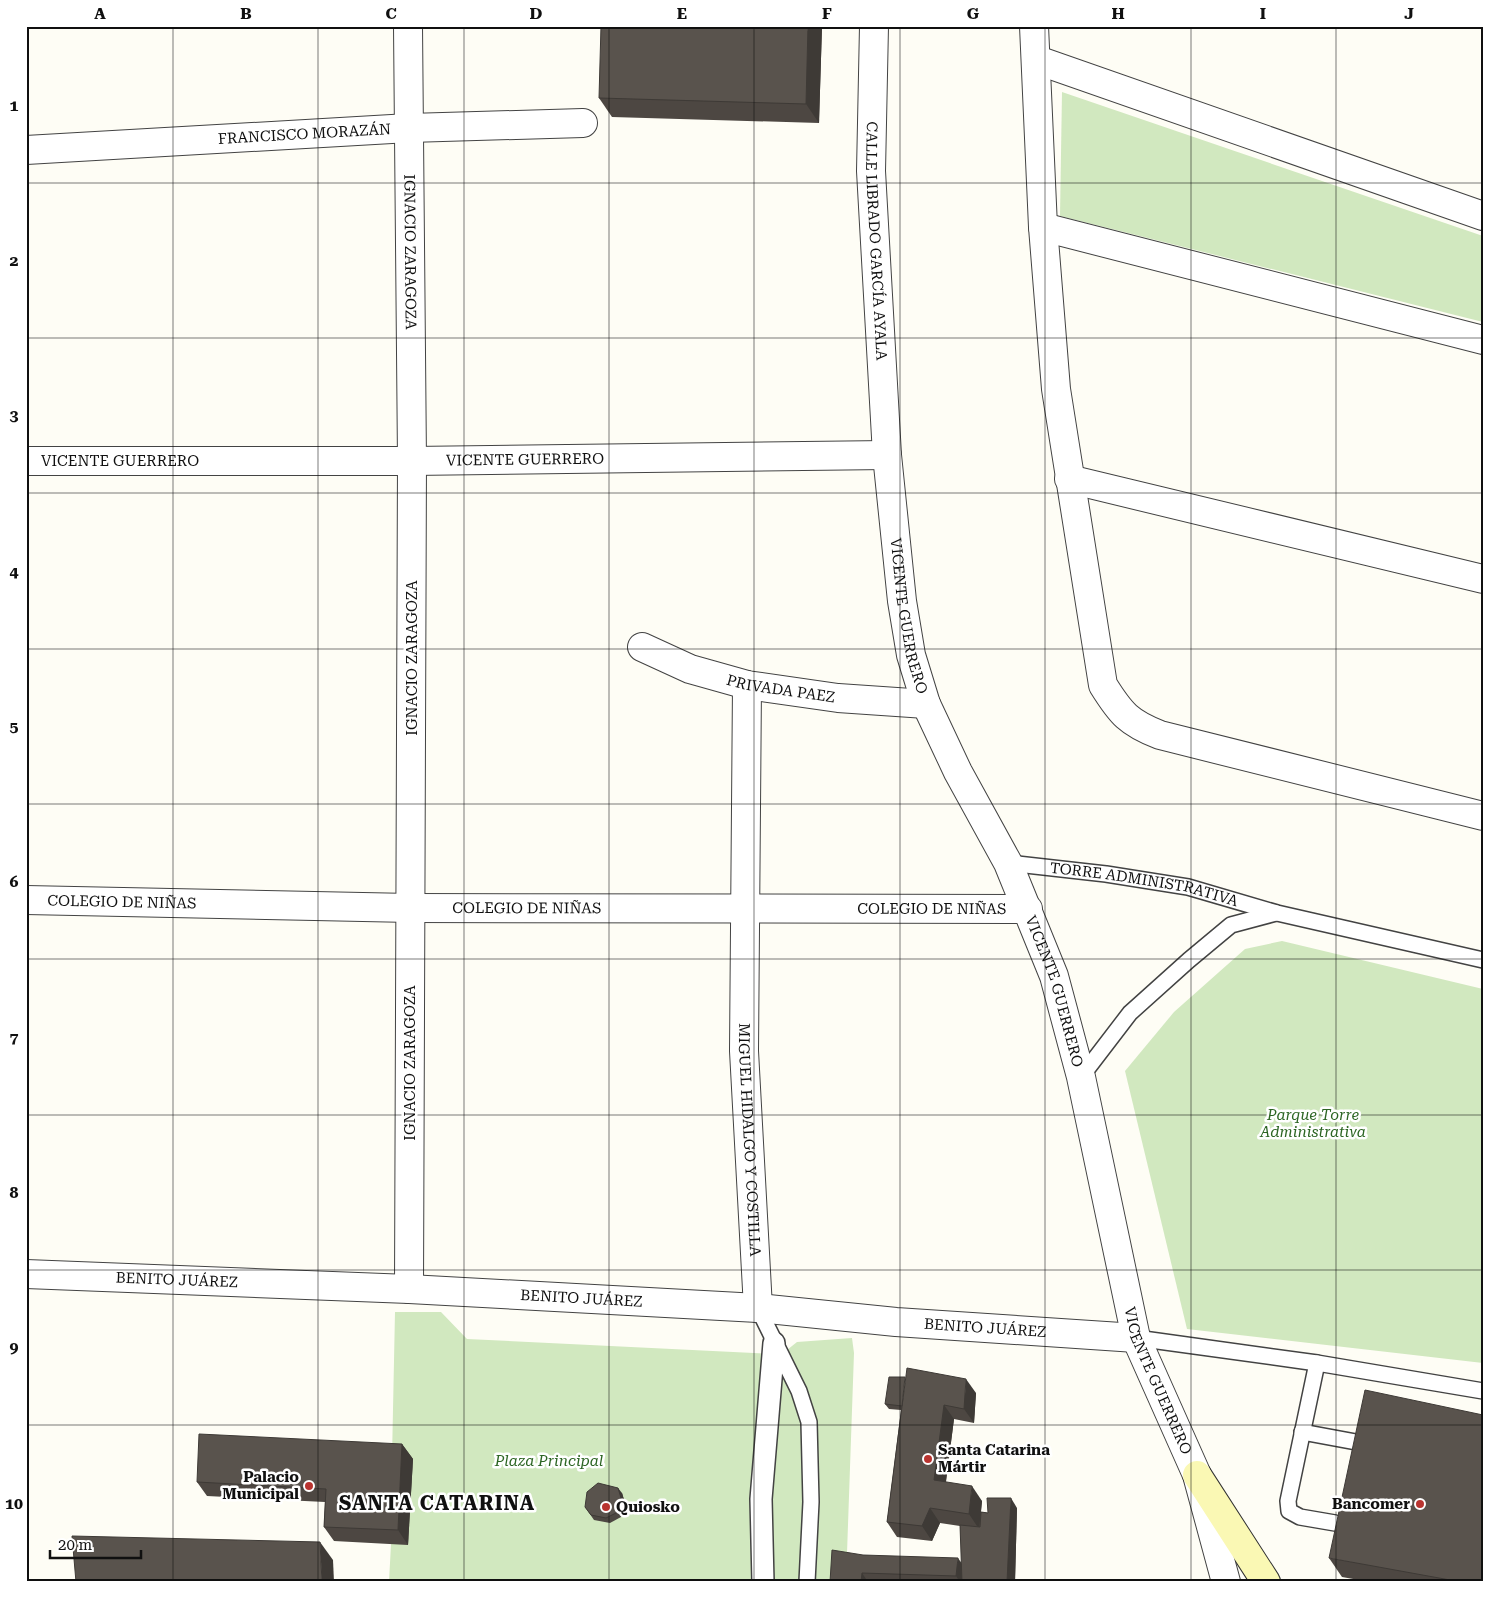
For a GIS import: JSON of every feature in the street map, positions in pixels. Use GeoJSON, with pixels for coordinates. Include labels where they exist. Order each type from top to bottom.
{"type":"FeatureCollection","features":[{"type":"Feature","properties":{"kind":"main road"},"geometry":{"type":"LineString","coordinates":[[1197,1475],[1266,1582]]}},
{"type":"Feature","properties":{"kind":"street","name":"IGNACIO ZARAGOZA"},"geometry":{"type":"LineString","coordinates":[[408,26],[412,461],[409,1289]]}},
{"type":"Feature","properties":{"kind":"street","name":"CALLE LIBRADO GARCÍA AYALA"},"geometry":{"type":"LineString","coordinates":[[874,26],[871,171],[887,455]]}},
{"type":"Feature","properties":{"kind":"street"},"geometry":{"type":"LineString","coordinates":[[1034,26],[1043,227],[1056,389],[1103,685],[1116,707],[1136,726],[1160,735],[1483,816]]}},
{"type":"Feature","properties":{"kind":"street"},"geometry":{"type":"LineString","coordinates":[[1037,60],[1483,216]]}},
{"type":"Feature","properties":{"kind":"street","name":"FRANCISCO MORAZÁN"},"geometry":{"type":"LineString","coordinates":[[26,150],[409,128],[583,123]]}},
{"type":"Feature","properties":{"kind":"street"},"geometry":{"type":"LineString","coordinates":[[1043,227],[1483,340]]}},
{"type":"Feature","properties":{"kind":"street","name":"VICENTE GUERRERO"},"geometry":{"type":"LineString","coordinates":[[26,461],[412,461],[887,455],[902,601],[911,655],[926,704],[958,772],[1008,863],[1054,976],[1081,1078],[1136,1338],[1197,1475],[1226,1582]]}},
{"type":"Feature","properties":{"kind":"street"},"geometry":{"type":"LineString","coordinates":[[1069,479],[1483,579]]}},
{"type":"Feature","properties":{"kind":"street","name":"PRIVADA PAEZ"},"geometry":{"type":"LineString","coordinates":[[642,647],[690,669],[747,686],[838,698],[926,704]]}},
{"type":"Feature","properties":{"kind":"street","name":"MIGUEL HIDALGO Y COSTILLA"},"geometry":{"type":"LineString","coordinates":[[747,686],[744,1051],[758,1308]]}},
{"type":"Feature","properties":{"kind":"street","name":"COLEGIO DE NIÑAS"},"geometry":{"type":"LineString","coordinates":[[26,900],[411,908],[744,907],[1028,909]]}},
{"type":"Feature","properties":{"kind":"street","name":"BENITO JUÁREZ"},"geometry":{"type":"LineString","coordinates":[[26,1274],[409,1289],[758,1308],[887,1321],[1136,1338]]}},
{"type":"Feature","properties":{"kind":"street"},"geometry":{"type":"LineString","coordinates":[[763,1582],[762,1499],[774,1343]]}},
{"type":"Feature","properties":{"kind":"lane","name":"TORRE ADMINISTRATIVA"},"geometry":{"type":"LineString","coordinates":[[1008,863],[1106,874],[1188,887],[1277,913],[1483,960]]}},
{"type":"Feature","properties":{"kind":"lane","name":"TORRE ADMINISTRATIVA"},"geometry":{"type":"LineString","coordinates":[[1081,1078],[1130,1013],[1196,954],[1231,925],[1277,913]]}},
{"type":"Feature","properties":{"kind":"lane","name":"MIGUEL HIDALGO Y COSTILLA"},"geometry":{"type":"LineString","coordinates":[[758,1308],[799,1391],[809,1422],[811,1502],[808,1582]]}},
{"type":"Feature","properties":{"kind":"lane"},"geometry":{"type":"LineString","coordinates":[[1136,1338],[1317,1363],[1483,1391]]}},
{"type":"Feature","properties":{"kind":"lane"},"geometry":{"type":"LineString","coordinates":[[1317,1363],[1288,1501],[1289,1511],[1300,1518],[1334,1523]]}},
{"type":"Feature","properties":{"kind":"lane"},"geometry":{"type":"LineString","coordinates":[[1302,1432],[1356,1442]]}},
{"type":"Feature","properties":{"kind":"green space"},"geometry":{"type":"Polygon","coordinates":[[[1062,92],[1483,236],[1483,322],[1060,216],[1062,92]]]}},
{"type":"Feature","properties":{"kind":"green space","name":"Parque Torre Administrativa"},"geometry":{"type":"Polygon","coordinates":[[[1282,941],[1483,989],[1483,1363],[1187,1329],[1125,1071],[1174,1012],[1245,949],[1282,941]]]}},
{"type":"Feature","properties":{"kind":"green space","name":"Plaza Principal"},"geometry":{"type":"Polygon","coordinates":[[[395,1312],[441,1312],[467,1339],[772,1354],[787,1350],[797,1342],[852,1338],[854,1353],[846,1582],[389,1582],[391,1544],[408,1544],[392,1458],[395,1312]]]}},
{"type":"Feature","properties":{"kind":"building"},"geometry":{"type":"Polygon","coordinates":[[[601,26],[808,26],[806,104],[599,98],[601,26]]]}},
{"type":"Feature","properties":{"kind":"building","name":"Santa Catarina Mártir"},"geometry":{"type":"Polygon","coordinates":[[[907,1368],[966,1379],[964,1409],[944,1405],[934,1480],[972,1486],[969,1514],[930,1508],[922,1526],[887,1522],[907,1368]]]}},
{"type":"Feature","properties":{"kind":"building"},"geometry":{"type":"Polygon","coordinates":[[[889,1377],[905,1377],[902,1406],[885,1404],[889,1377]]]}},
{"type":"Feature","properties":{"kind":"building","name":"Bancomer"},"geometry":{"type":"Polygon","coordinates":[[[1365,1390],[1483,1415],[1483,1582],[1461,1582],[1329,1558],[1365,1390]]]}},
{"type":"Feature","properties":{"kind":"building"},"geometry":{"type":"Polygon","coordinates":[[[199,1434],[402,1444],[398,1530],[324,1527],[326,1489],[197,1482],[199,1434]]]}},
{"type":"Feature","properties":{"kind":"building","name":"Quiosko"},"geometry":{"type":"Polygon","coordinates":[[[598,1483],[618,1488],[621,1498],[618,1512],[606,1518],[591,1515],[585,1507],[587,1492],[598,1483]]]}},
{"type":"Feature","properties":{"kind":"building"},"geometry":{"type":"Polygon","coordinates":[[[987,1498],[1011,1498],[1007,1582],[962,1582],[960,1525],[980,1527],[981,1512],[988,1513],[987,1498]]]}},
{"type":"Feature","properties":{"kind":"building"},"geometry":{"type":"Polygon","coordinates":[[[72,1536],[320,1542],[322,1582],[76,1582],[72,1536]]]}},
{"type":"Feature","properties":{"kind":"building"},"geometry":{"type":"Polygon","coordinates":[[[832,1550],[863,1555],[958,1558],[956,1576],[862,1573],[861,1582],[830,1582],[832,1550]]]}},
{"type":"Feature","properties":{"kind":"place","name":"Santa Catarina Mártir"},"geometry":{"type":"Point","coordinates":[928,1459]}},
{"type":"Feature","properties":{"kind":"place","name":"Palacio Municipal"},"geometry":{"type":"Point","coordinates":[309,1486]}},
{"type":"Feature","properties":{"kind":"place","name":"Bancomer"},"geometry":{"type":"Point","coordinates":[1420,1504]}},
{"type":"Feature","properties":{"kind":"place","name":"Quiosko"},"geometry":{"type":"Point","coordinates":[606,1507]}},
{"type":"Feature","properties":{"kind":"district","name":"SANTA CATARINA"},"geometry":{"type":"Point","coordinates":[437,1503]}}]}
